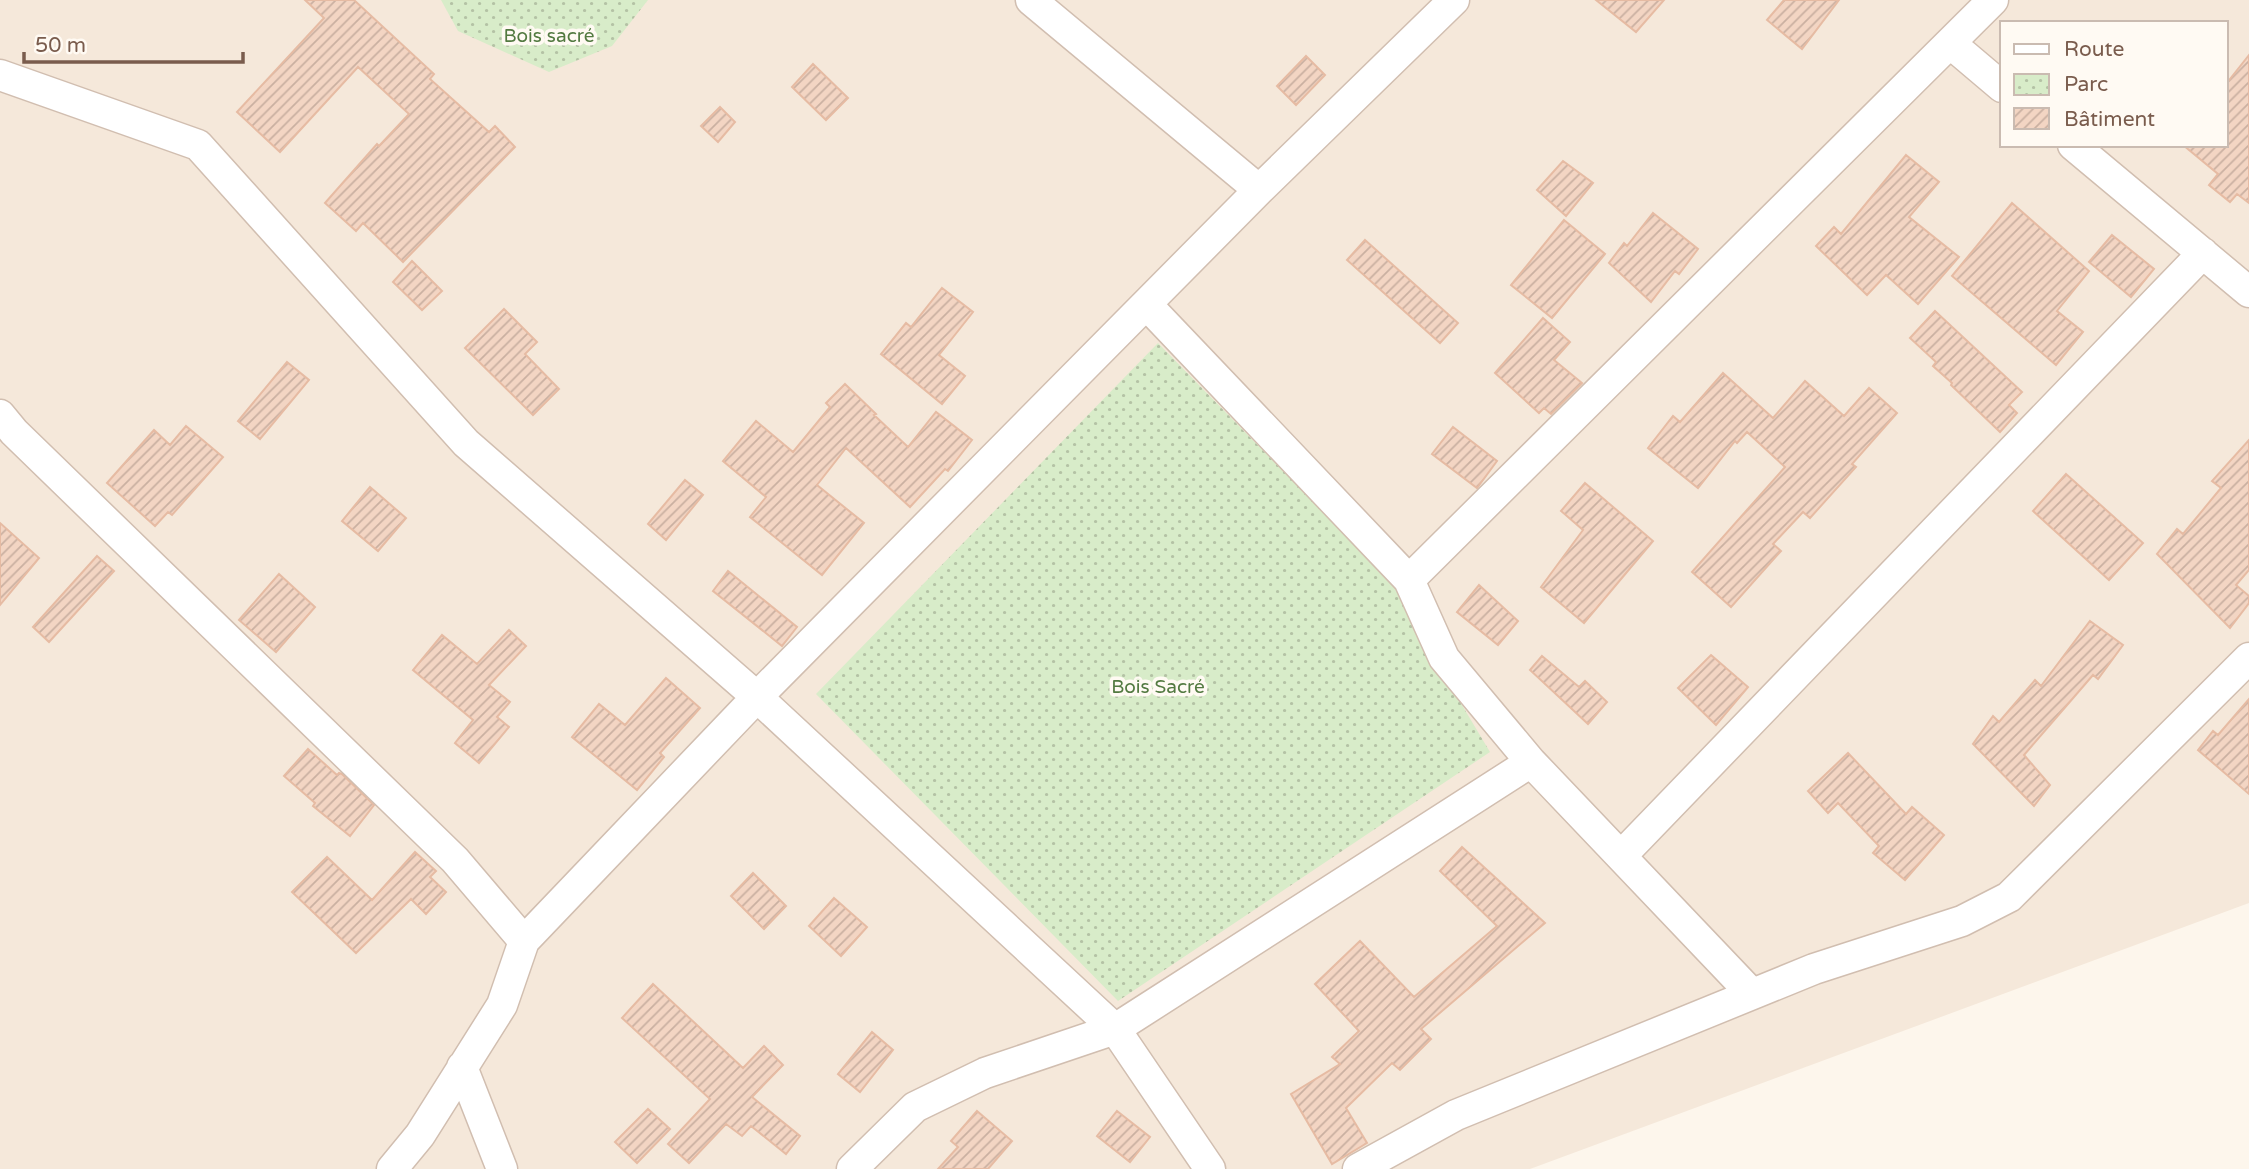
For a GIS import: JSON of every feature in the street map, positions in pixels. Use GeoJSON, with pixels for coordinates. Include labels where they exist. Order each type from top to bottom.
{"type":"FeatureCollection","features":[{"type":"Feature","properties":{"kind":"street"},"geometry":{"type":"LineString","coordinates":[[1031,0],[1259,190]]}},
{"type":"Feature","properties":{"kind":"street"},"geometry":{"type":"LineString","coordinates":[[392,1169],[420,1135],[502,1005],[524,941],[757,697],[1259,190],[1454,0]]}},
{"type":"Feature","properties":{"kind":"street"},"geometry":{"type":"LineString","coordinates":[[1409,580],[1993,0]]}},
{"type":"Feature","properties":{"kind":"street"},"geometry":{"type":"LineString","coordinates":[[1950,43],[2000,85]]}},
{"type":"Feature","properties":{"kind":"street"},"geometry":{"type":"LineString","coordinates":[[0,75],[198,145],[466,443],[757,697],[1115,1029],[1210,1169]]}},
{"type":"Feature","properties":{"kind":"street"},"geometry":{"type":"LineString","coordinates":[[2075,147],[2249,292]]}},
{"type":"Feature","properties":{"kind":"street"},"geometry":{"type":"LineString","coordinates":[[1622,855],[2203,253]]}},
{"type":"Feature","properties":{"kind":"street"},"geometry":{"type":"LineString","coordinates":[[1147,305],[1409,580],[1444,658],[1531,762],[1752,994]]}},
{"type":"Feature","properties":{"kind":"street"},"geometry":{"type":"LineString","coordinates":[[0,415],[455,860],[524,941]]}},
{"type":"Feature","properties":{"kind":"street"},"geometry":{"type":"LineString","coordinates":[[1358,1169],[1456,1115],[1814,969],[1962,921],[2009,897],[2249,658]]}},
{"type":"Feature","properties":{"kind":"street"},"geometry":{"type":"LineString","coordinates":[[852,1169],[915,1107],[985,1073],[1115,1029],[1531,762]]}},
{"type":"Feature","properties":{"kind":"street"},"geometry":{"type":"LineString","coordinates":[[462,1067],[502,1169]]}},
{"type":"Feature","properties":{"kind":"shaded area"},"geometry":{"type":"Polygon","coordinates":[[[0,0],[2249,0],[2249,903],[1530,1169],[0,1169],[0,0]]]}},
{"type":"Feature","properties":{"kind":"green space","name":"Bois sacré"},"geometry":{"type":"Polygon","coordinates":[[[441,0],[648,0],[612,46],[549,72],[458,31],[441,0]]]}},
{"type":"Feature","properties":{"kind":"green space","name":"Bois Sacré"},"geometry":{"type":"Polygon","coordinates":[[[1158,343],[1414,605],[1450,685],[1490,752],[1118,1001],[816,694],[1158,343]]]}},
{"type":"Feature","properties":{"kind":"building"},"geometry":{"type":"Polygon","coordinates":[[[305,0],[354,0],[434,74],[430,79],[489,132],[495,126],[515,147],[403,262],[363,223],[356,231],[325,203],[377,144],[379,146],[409,114],[358,67],[280,152],[237,112],[324,18],[305,0]]]}},
{"type":"Feature","properties":{"kind":"building"},"geometry":{"type":"Polygon","coordinates":[[[1596,0],[1664,0],[1636,32],[1596,0]]]}},
{"type":"Feature","properties":{"kind":"building"},"geometry":{"type":"Polygon","coordinates":[[[1784,0],[1839,0],[1802,49],[1767,20],[1784,0]]]}},
{"type":"Feature","properties":{"kind":"building"},"geometry":{"type":"Polygon","coordinates":[[[2249,55],[2249,203],[2237,194],[2230,202],[2209,185],[2218,174],[2185,147],[2228,147],[2228,81],[2249,55]]]}},
{"type":"Feature","properties":{"kind":"building"},"geometry":{"type":"Polygon","coordinates":[[[1306,56],[1325,75],[1296,105],[1277,86],[1306,56]]]}},
{"type":"Feature","properties":{"kind":"building"},"geometry":{"type":"Polygon","coordinates":[[[813,64],[848,98],[826,120],[792,87],[813,64]]]}},
{"type":"Feature","properties":{"kind":"building"},"geometry":{"type":"Polygon","coordinates":[[[720,107],[735,122],[718,142],[701,126],[720,107]]]}},
{"type":"Feature","properties":{"kind":"building"},"geometry":{"type":"Polygon","coordinates":[[[1906,155],[1939,182],[1909,217],[1959,257],[1918,304],[1886,275],[1867,295],[1816,246],[1834,227],[1841,234],[1906,155]]]}},
{"type":"Feature","properties":{"kind":"building"},"geometry":{"type":"Polygon","coordinates":[[[1563,161],[1593,183],[1566,216],[1537,190],[1563,161]]]}},
{"type":"Feature","properties":{"kind":"building"},"geometry":{"type":"Polygon","coordinates":[[[2012,203],[2089,271],[2057,311],[2083,332],[2056,365],[1952,276],[2012,203]]]}},
{"type":"Feature","properties":{"kind":"building"},"geometry":{"type":"Polygon","coordinates":[[[1653,213],[1698,249],[1679,274],[1675,271],[1651,302],[1609,263],[1624,243],[1627,246],[1653,213]]]}},
{"type":"Feature","properties":{"kind":"building"},"geometry":{"type":"Polygon","coordinates":[[[1564,220],[1605,254],[1552,318],[1511,285],[1564,220]]]}},
{"type":"Feature","properties":{"kind":"building"},"geometry":{"type":"Polygon","coordinates":[[[2112,235],[2154,269],[2131,297],[2089,262],[2112,235]]]}},
{"type":"Feature","properties":{"kind":"building"},"geometry":{"type":"Polygon","coordinates":[[[1365,240],[1458,323],[1440,343],[1347,260],[1365,240]]]}},
{"type":"Feature","properties":{"kind":"building"},"geometry":{"type":"Polygon","coordinates":[[[412,261],[442,291],[422,310],[393,282],[412,261]]]}},
{"type":"Feature","properties":{"kind":"building"},"geometry":{"type":"Polygon","coordinates":[[[942,288],[973,312],[939,355],[965,376],[942,404],[881,354],[906,323],[911,327],[942,288]]]}},
{"type":"Feature","properties":{"kind":"building"},"geometry":{"type":"Polygon","coordinates":[[[504,309],[537,342],[525,354],[559,389],[533,415],[465,348],[504,309]]]}},
{"type":"Feature","properties":{"kind":"building"},"geometry":{"type":"Polygon","coordinates":[[[1935,311],[2022,392],[2009,405],[2017,413],[2000,432],[1951,385],[1952,383],[1933,366],[1936,362],[1910,338],[1935,311]]]}},
{"type":"Feature","properties":{"kind":"building"},"geometry":{"type":"Polygon","coordinates":[[[1543,318],[1570,342],[1554,360],[1582,383],[1551,414],[1544,408],[1539,413],[1495,373],[1543,318]]]}},
{"type":"Feature","properties":{"kind":"building"},"geometry":{"type":"Polygon","coordinates":[[[287,362],[309,380],[260,439],[238,421],[287,362]]]}},
{"type":"Feature","properties":{"kind":"building"},"geometry":{"type":"Polygon","coordinates":[[[1723,373],[1773,418],[1805,381],[1844,416],[1869,388],[1897,413],[1852,464],[1856,467],[1810,518],[1803,512],[1773,544],[1781,551],[1731,607],[1692,572],[1785,467],[1747,432],[1737,443],[1735,441],[1698,488],[1648,448],[1673,416],[1680,422],[1723,373]]]}},
{"type":"Feature","properties":{"kind":"building"},"geometry":{"type":"Polygon","coordinates":[[[845,384],[908,447],[936,412],[972,440],[948,471],[945,469],[910,507],[846,448],[817,485],[864,523],[822,575],[750,517],[766,497],[723,461],[756,421],[793,452],[830,407],[826,403],[845,384]]]}},
{"type":"Feature","properties":{"kind":"building"},"geometry":{"type":"Polygon","coordinates":[[[186,426],[223,457],[172,515],[168,512],[155,526],[107,483],[154,430],[170,445],[186,426]]]}},
{"type":"Feature","properties":{"kind":"building"},"geometry":{"type":"Polygon","coordinates":[[[1453,427],[1497,461],[1477,488],[1432,454],[1453,427]]]}},
{"type":"Feature","properties":{"kind":"building"},"geometry":{"type":"Polygon","coordinates":[[[2249,440],[2249,570],[2236,585],[2249,596],[2249,603],[2230,628],[2157,554],[2177,529],[2183,534],[2221,488],[2212,481],[2249,440]]]}},
{"type":"Feature","properties":{"kind":"building"},"geometry":{"type":"Polygon","coordinates":[[[2066,474],[2143,543],[2109,580],[2033,511],[2066,474]]]}},
{"type":"Feature","properties":{"kind":"building"},"geometry":{"type":"Polygon","coordinates":[[[685,480],[703,495],[666,540],[648,524],[685,480]]]}},
{"type":"Feature","properties":{"kind":"building"},"geometry":{"type":"Polygon","coordinates":[[[1585,483],[1653,541],[1584,623],[1541,587],[1583,530],[1561,511],[1585,483]]]}},
{"type":"Feature","properties":{"kind":"building"},"geometry":{"type":"Polygon","coordinates":[[[370,487],[406,518],[378,551],[342,521],[370,487]]]}},
{"type":"Feature","properties":{"kind":"building"},"geometry":{"type":"Polygon","coordinates":[[[0,523],[39,558],[0,605],[0,523]]]}},
{"type":"Feature","properties":{"kind":"building"},"geometry":{"type":"Polygon","coordinates":[[[97,556],[114,571],[49,642],[33,627],[97,556]]]}},
{"type":"Feature","properties":{"kind":"building"},"geometry":{"type":"Polygon","coordinates":[[[728,571],[797,627],[782,646],[713,591],[728,571]]]}},
{"type":"Feature","properties":{"kind":"building"},"geometry":{"type":"Polygon","coordinates":[[[279,574],[315,607],[276,652],[239,620],[279,574]]]}},
{"type":"Feature","properties":{"kind":"building"},"geometry":{"type":"Polygon","coordinates":[[[1479,585],[1518,621],[1498,645],[1457,612],[1479,585]]]}},
{"type":"Feature","properties":{"kind":"building"},"geometry":{"type":"Polygon","coordinates":[[[2090,621],[2123,645],[2098,679],[2093,675],[2024,755],[2050,785],[2034,806],[1973,744],[1993,716],[1999,722],[2035,680],[2041,686],[2090,621]]]}},
{"type":"Feature","properties":{"kind":"building"},"geometry":{"type":"Polygon","coordinates":[[[509,630],[526,646],[489,685],[510,702],[497,717],[509,727],[479,763],[455,743],[473,720],[413,670],[442,635],[477,664],[509,630]]]}},
{"type":"Feature","properties":{"kind":"building"},"geometry":{"type":"Polygon","coordinates":[[[1711,655],[1748,687],[1716,725],[1678,688],[1711,655]]]}},
{"type":"Feature","properties":{"kind":"building"},"geometry":{"type":"Polygon","coordinates":[[[1542,656],[1579,687],[1585,681],[1607,702],[1588,724],[1530,670],[1542,656]]]}},
{"type":"Feature","properties":{"kind":"building"},"geometry":{"type":"Polygon","coordinates":[[[666,678],[700,708],[660,753],[664,757],[637,790],[572,737],[599,704],[625,725],[666,678]]]}},
{"type":"Feature","properties":{"kind":"building"},"geometry":{"type":"Polygon","coordinates":[[[2249,699],[2249,794],[2198,750],[2213,731],[2218,735],[2249,699]]]}},
{"type":"Feature","properties":{"kind":"building"},"geometry":{"type":"Polygon","coordinates":[[[308,749],[337,775],[342,774],[374,805],[350,836],[313,806],[315,803],[284,776],[308,749]]]}},
{"type":"Feature","properties":{"kind":"building"},"geometry":{"type":"Polygon","coordinates":[[[1848,753],[1906,814],[1912,807],[1944,835],[1905,880],[1873,853],[1879,846],[1838,803],[1828,813],[1808,791],[1848,753]]]}},
{"type":"Feature","properties":{"kind":"building"},"geometry":{"type":"Polygon","coordinates":[[[1462,847],[1545,923],[1421,1029],[1431,1039],[1400,1070],[1392,1063],[1346,1108],[1367,1143],[1332,1164],[1291,1094],[1340,1064],[1332,1057],[1359,1031],[1315,984],[1360,941],[1414,997],[1497,926],[1440,871],[1462,847]]]}},
{"type":"Feature","properties":{"kind":"building"},"geometry":{"type":"Polygon","coordinates":[[[415,852],[436,871],[430,877],[446,892],[426,914],[411,899],[356,953],[292,892],[327,857],[372,900],[415,852]]]}},
{"type":"Feature","properties":{"kind":"building"},"geometry":{"type":"Polygon","coordinates":[[[753,873],[786,906],[764,929],[731,896],[753,873]]]}},
{"type":"Feature","properties":{"kind":"building"},"geometry":{"type":"Polygon","coordinates":[[[834,898],[867,927],[841,956],[809,926],[834,898]]]}},
{"type":"Feature","properties":{"kind":"building"},"geometry":{"type":"Polygon","coordinates":[[[653,984],[743,1068],[764,1046],[783,1065],[752,1097],[800,1136],[786,1154],[751,1126],[742,1136],[726,1124],[689,1163],[668,1144],[710,1099],[622,1018],[653,984]]]}},
{"type":"Feature","properties":{"kind":"building"},"geometry":{"type":"Polygon","coordinates":[[[872,1032],[893,1050],[860,1092],[838,1074],[872,1032]]]}},
{"type":"Feature","properties":{"kind":"building"},"geometry":{"type":"Polygon","coordinates":[[[648,1109],[670,1129],[637,1163],[615,1142],[648,1109]]]}},
{"type":"Feature","properties":{"kind":"building"},"geometry":{"type":"Polygon","coordinates":[[[977,1111],[1012,1141],[988,1169],[938,1169],[958,1147],[951,1141],[977,1111]]]}},
{"type":"Feature","properties":{"kind":"building"},"geometry":{"type":"Polygon","coordinates":[[[1117,1111],[1150,1137],[1130,1162],[1097,1136],[1117,1111]]]}}]}
